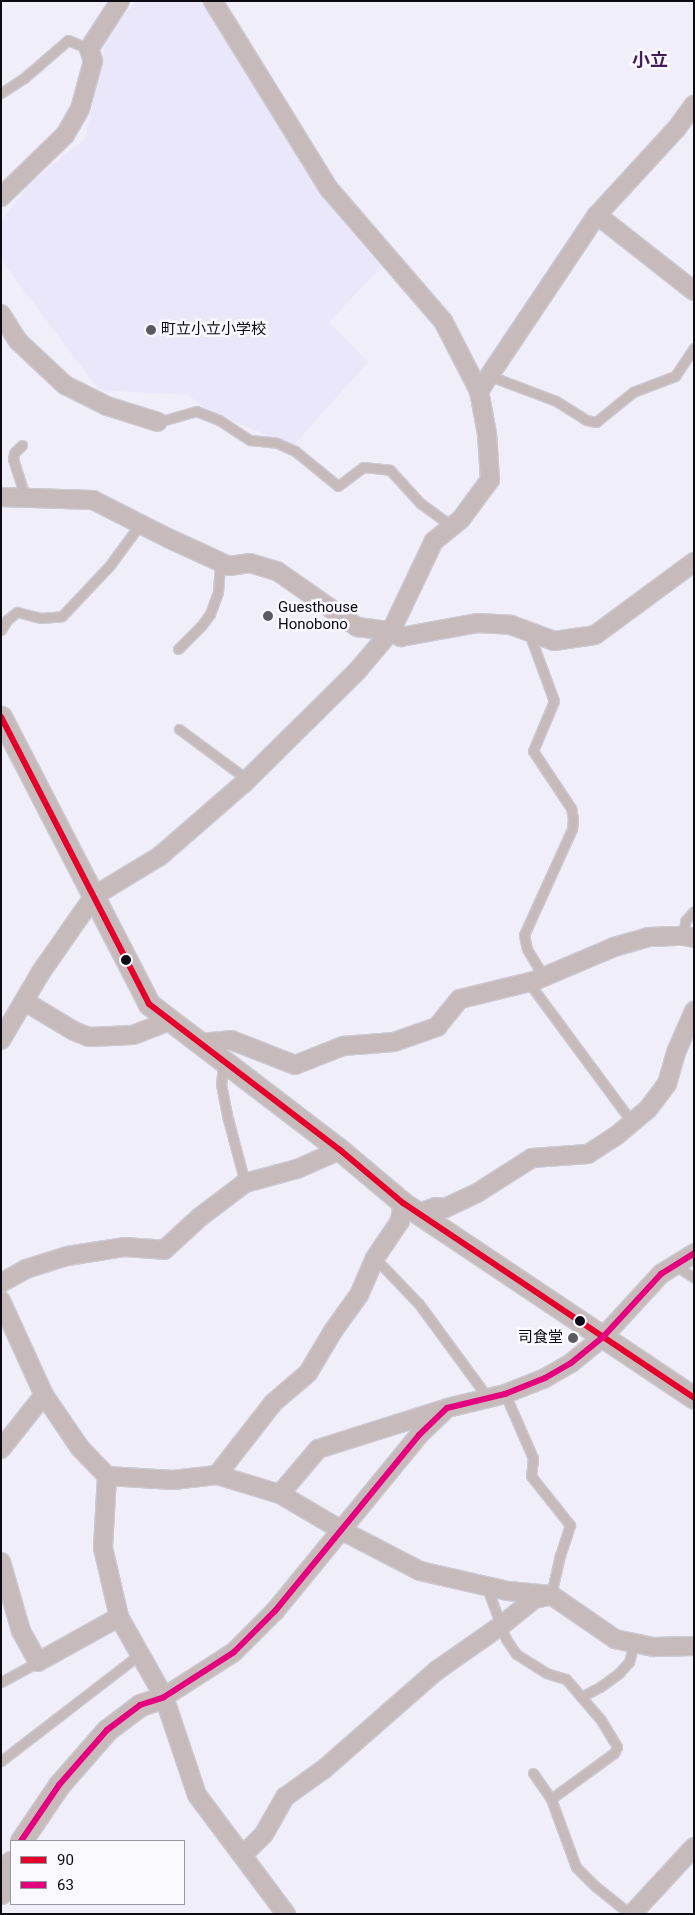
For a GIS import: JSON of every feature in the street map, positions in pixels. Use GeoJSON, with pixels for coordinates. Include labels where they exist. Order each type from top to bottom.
{"type":"FeatureCollection","features":[{"type":"Feature","properties":{"kind":"street"},"geometry":{"type":"LineString","coordinates":[[1,197],[65,135],[80,109],[93,61],[89,50],[120,1]]}},
{"type":"Feature","properties":{"kind":"street"},"geometry":{"type":"LineString","coordinates":[[1,1040],[24,1001],[94,896],[160,856],[248,780],[358,670],[391,631],[434,541],[461,519],[490,480],[487,434],[479,391],[443,321],[329,189],[212,1]]}},
{"type":"Feature","properties":{"kind":"street"},"geometry":{"type":"LineString","coordinates":[[479,391],[597,215],[677,128],[694,105]]}},
{"type":"Feature","properties":{"kind":"street"},"geometry":{"type":"LineString","coordinates":[[597,215],[694,291]]}},
{"type":"Feature","properties":{"kind":"street"},"geometry":{"type":"LineString","coordinates":[[1,314],[18,341],[65,385],[107,406],[158,422]]}},
{"type":"Feature","properties":{"kind":"street"},"geometry":{"type":"LineString","coordinates":[[1,497],[25,496],[93,500],[229,566],[250,564],[277,571],[357,627],[391,631],[401,637],[477,623],[511,625],[554,641],[594,635],[694,562]]}},
{"type":"Feature","properties":{"kind":"street"},"geometry":{"type":"LineString","coordinates":[[1,717],[149,1004],[340,1150],[411,1208],[694,1398]]}},
{"type":"Feature","properties":{"kind":"street"},"geometry":{"type":"LineString","coordinates":[[199,1043],[230,1040],[295,1065],[343,1046],[394,1042],[437,1028],[460,999],[536,980],[614,947],[648,937],[689,937]]}},
{"type":"Feature","properties":{"kind":"street"},"geometry":{"type":"LineString","coordinates":[[24,1001],[74,1031],[89,1037],[133,1035],[170,1021]]}},
{"type":"Feature","properties":{"kind":"street"},"geometry":{"type":"LineString","coordinates":[[217,1476],[272,1403],[308,1373],[332,1331],[359,1295],[374,1258],[411,1208],[445,1208],[477,1193],[532,1158],[588,1154],[648,1109],[667,1084],[677,1050],[694,1012]]}},
{"type":"Feature","properties":{"kind":"street"},"geometry":{"type":"LineString","coordinates":[[1,1283],[26,1269],[67,1256],[124,1247],[164,1250],[200,1217],[245,1183],[297,1169],[340,1150]]}},
{"type":"Feature","properties":{"kind":"street"},"geometry":{"type":"LineString","coordinates":[[280,1494],[318,1449],[447,1408],[505,1394],[545,1378],[571,1363],[603,1337],[661,1274],[694,1253]]}},
{"type":"Feature","properties":{"kind":"street"},"geometry":{"type":"LineString","coordinates":[[1,1301],[44,1395],[80,1448],[107,1476],[173,1480],[217,1476],[280,1494],[341,1530],[420,1571],[508,1591],[551,1595],[615,1639],[654,1647],[694,1646]]}},
{"type":"Feature","properties":{"kind":"street"},"geometry":{"type":"LineString","coordinates":[[1,1449],[44,1395]]}},
{"type":"Feature","properties":{"kind":"street"},"geometry":{"type":"LineString","coordinates":[[22,1840],[59,1785],[107,1730],[140,1705],[164,1697],[234,1652],[275,1611],[419,1435],[447,1408]]}},
{"type":"Feature","properties":{"kind":"street"},"geometry":{"type":"LineString","coordinates":[[107,1476],[103,1548],[119,1617],[164,1697],[197,1795],[286,1914]]}},
{"type":"Feature","properties":{"kind":"street"},"geometry":{"type":"LineString","coordinates":[[1,1562],[21,1631],[38,1662],[119,1617]]}},
{"type":"Feature","properties":{"kind":"street"},"geometry":{"type":"LineString","coordinates":[[243,1855],[264,1834],[285,1797],[324,1769],[436,1670],[502,1625],[534,1599],[551,1595]]}},
{"type":"Feature","properties":{"kind":"street"},"geometry":{"type":"LineString","coordinates":[[640,1911],[694,1847]]}},
{"type":"Feature","properties":{"kind":"street"},"geometry":{"type":"LineString","coordinates":[[1,1893],[3,1880],[10,1864]]}},
{"type":"Feature","properties":{"kind":"lane"},"geometry":{"type":"LineString","coordinates":[[1,93],[24,78],[68,40],[89,50]]}},
{"type":"Feature","properties":{"kind":"lane"},"geometry":{"type":"LineString","coordinates":[[490,376],[556,401],[587,420],[596,422],[633,392],[675,376],[694,348]]}},
{"type":"Feature","properties":{"kind":"lane"},"geometry":{"type":"LineString","coordinates":[[158,422],[196,411],[219,420],[250,440],[277,443],[295,451],[338,486],[362,467],[390,470],[420,503],[452,526]]}},
{"type":"Feature","properties":{"kind":"lane"},"geometry":{"type":"LineString","coordinates":[[22,445],[14,453],[13,459],[25,496]]}},
{"type":"Feature","properties":{"kind":"lane"},"geometry":{"type":"LineString","coordinates":[[1,630],[6,620],[16,612],[42,618],[62,616],[110,565],[141,523]]}},
{"type":"Feature","properties":{"kind":"lane"},"geometry":{"type":"LineString","coordinates":[[178,649],[196,632],[210,614],[218,592],[220,562]]}},
{"type":"Feature","properties":{"kind":"lane"},"geometry":{"type":"LineString","coordinates":[[529,632],[554,701],[533,751],[571,808],[573,818],[572,829],[524,934],[536,980],[632,1122]]}},
{"type":"Feature","properties":{"kind":"lane"},"geometry":{"type":"LineString","coordinates":[[179,729],[248,780]]}},
{"type":"Feature","properties":{"kind":"lane"},"geometry":{"type":"LineString","coordinates":[[689,937],[685,921],[694,911]]}},
{"type":"Feature","properties":{"kind":"lane"},"geometry":{"type":"LineString","coordinates":[[223,1061],[221,1084],[245,1183]]}},
{"type":"Feature","properties":{"kind":"lane"},"geometry":{"type":"LineString","coordinates":[[374,1258],[419,1304],[488,1398]]}},
{"type":"Feature","properties":{"kind":"lane"},"geometry":{"type":"LineString","coordinates":[[674,1265],[694,1278]]}},
{"type":"Feature","properties":{"kind":"lane"},"geometry":{"type":"LineString","coordinates":[[505,1394],[532,1458],[531,1476],[570,1525],[560,1555],[551,1595]]}},
{"type":"Feature","properties":{"kind":"lane"},"geometry":{"type":"LineString","coordinates":[[486,1585],[506,1639],[516,1654],[546,1672],[566,1678],[601,1720],[617,1747],[614,1753],[551,1799]]}},
{"type":"Feature","properties":{"kind":"lane"},"geometry":{"type":"LineString","coordinates":[[581,1697],[600,1687],[619,1673],[629,1662],[634,1643]]}},
{"type":"Feature","properties":{"kind":"lane"},"geometry":{"type":"LineString","coordinates":[[1,1761],[140,1654]]}},
{"type":"Feature","properties":{"kind":"lane"},"geometry":{"type":"LineString","coordinates":[[1,1682],[38,1662]]}},
{"type":"Feature","properties":{"kind":"lane"},"geometry":{"type":"LineString","coordinates":[[533,1773],[551,1799],[576,1867],[594,1886],[640,1911]]}},
{"type":"Feature","properties":{"kind":"shaded area"},"geometry":{"type":"Polygon","coordinates":[[[137,1],[201,1],[322,196],[381,267],[329,322],[368,362],[293,446],[209,411],[188,395],[99,390],[1,260],[1,222],[31,182],[85,139],[108,31],[137,1]]]}},
{"type":"Feature","properties":{"kind":"transit line","name":"90"},"geometry":{"type":"LineString","coordinates":[[1,717],[149,1004],[340,1150],[403,1203],[694,1398]]}},
{"type":"Feature","properties":{"kind":"transit line","name":"63"},"geometry":{"type":"LineString","coordinates":[[22,1840],[59,1785],[107,1730],[140,1705],[164,1697],[234,1652],[275,1611],[419,1435],[447,1408],[505,1394],[545,1378],[571,1363],[603,1337],[661,1274],[694,1253]]}},
{"type":"Feature","properties":{"kind":"place","name":"町立小立小学校"},"geometry":{"type":"Point","coordinates":[151,330]}},
{"type":"Feature","properties":{"kind":"place","name":"Guesthouse Honobono"},"geometry":{"type":"Point","coordinates":[268,616]}},
{"type":"Feature","properties":{"kind":"place","name":"司食堂"},"geometry":{"type":"Point","coordinates":[573,1338]}},
{"type":"Feature","properties":{"kind":"district","name":"小立"},"geometry":{"type":"Point","coordinates":[650,60]}}]}
